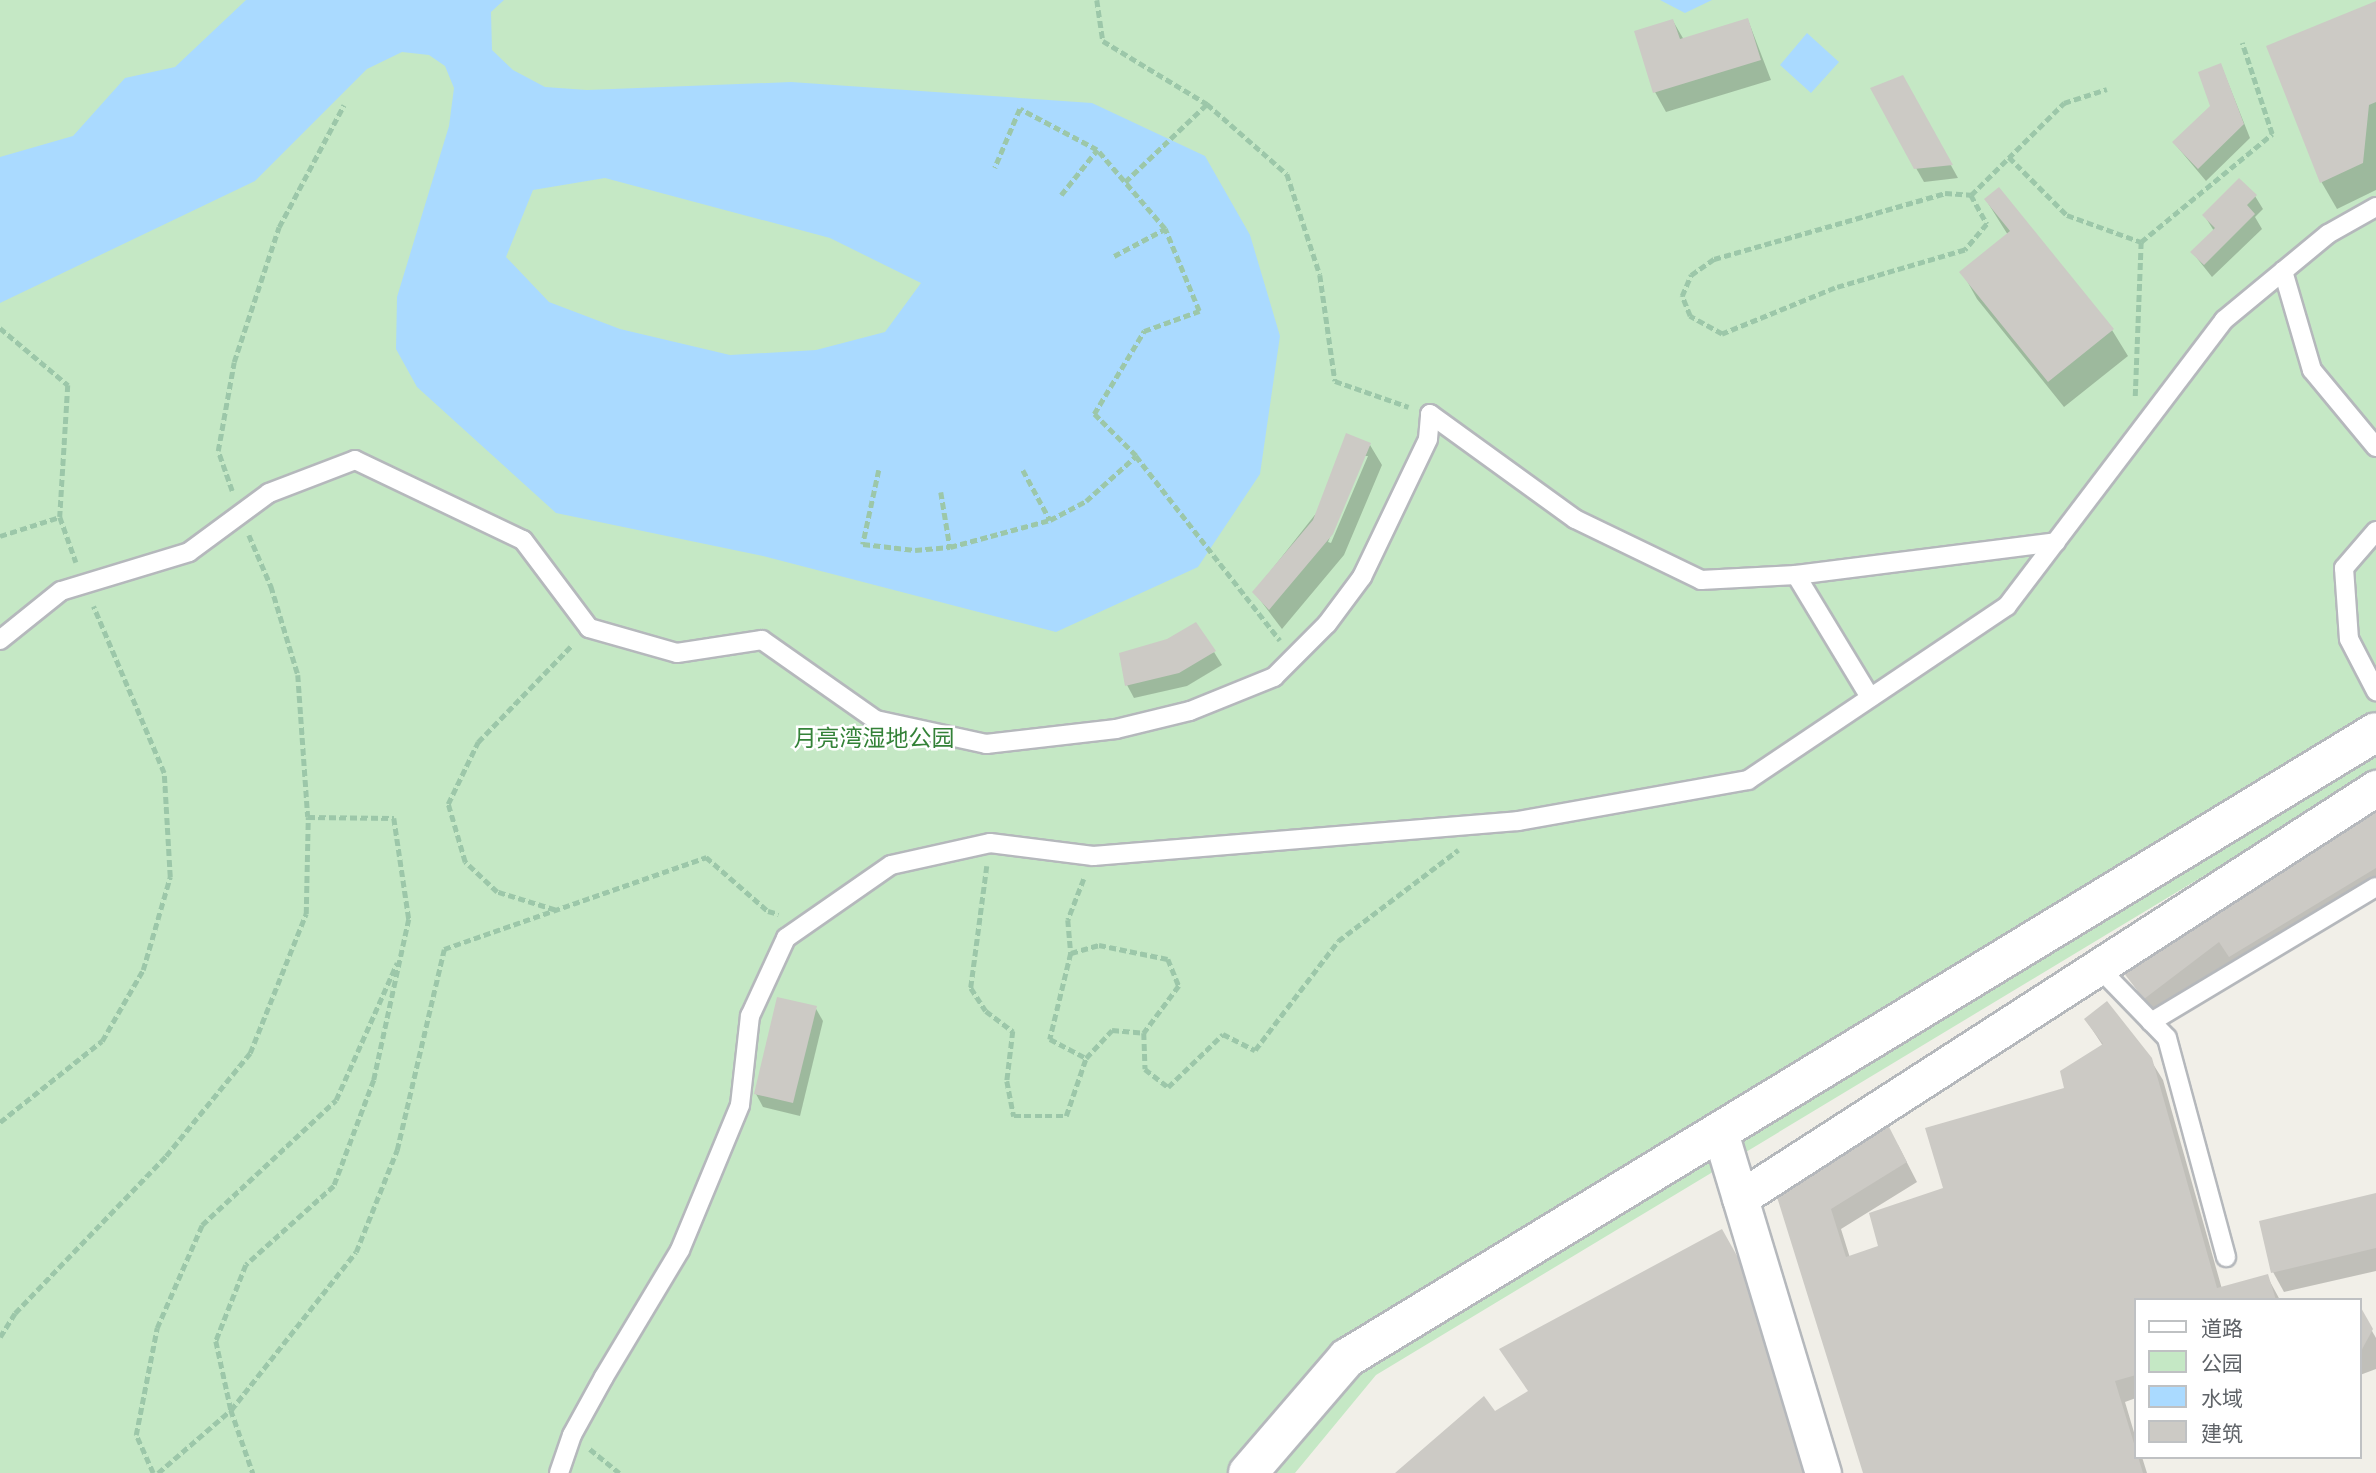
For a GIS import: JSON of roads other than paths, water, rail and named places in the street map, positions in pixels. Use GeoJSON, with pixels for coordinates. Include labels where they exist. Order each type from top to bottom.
{"type":"FeatureCollection","features":[{"type":"Feature","properties":{"kind":"street"},"geometry":{"type":"LineString","coordinates":[[1248,1473],[1348,1358],[2376,732]]}},
{"type":"Feature","properties":{"kind":"street"},"geometry":{"type":"LineString","coordinates":[[1740,1199],[2376,788]]}},
{"type":"Feature","properties":{"kind":"street"},"geometry":{"type":"LineString","coordinates":[[1720,1132],[1823,1473]]}},
{"type":"Feature","properties":{"kind":"lane"},"geometry":{"type":"LineString","coordinates":[[559,1473],[572,1435],[680,1250],[740,1105],[750,1016],[786,938],[891,864],[990,844],[1093,856],[1495,822],[1748,780],[2007,606],[2224,320],[2328,234],[2376,207]]}},
{"type":"Feature","properties":{"kind":"lane"},"geometry":{"type":"LineString","coordinates":[[2283,271],[2312,370],[2376,447]]}},
{"type":"Feature","properties":{"kind":"lane"},"geometry":{"type":"LineString","coordinates":[[0,640],[61,591],[189,552],[269,493],[355,460],[523,540],[589,628],[677,653],[762,640],[876,720],[986,744],[1116,729],[1190,711],[1275,677],[1327,624],[1362,577],[1429,439],[1430,414],[1575,519],[1700,580],[1796,575],[2056,542]]}},
{"type":"Feature","properties":{"kind":"lane"},"geometry":{"type":"LineString","coordinates":[[2376,531],[2344,568],[2349,639],[2376,691]]}},
{"type":"Feature","properties":{"kind":"lane"},"geometry":{"type":"LineString","coordinates":[[1796,575],[1870,697]]}},
{"type":"Feature","properties":{"kind":"lane"},"geometry":{"type":"LineString","coordinates":[[2151,1022],[2376,887]]}},
{"type":"Feature","properties":{"kind":"lane"},"geometry":{"type":"LineString","coordinates":[[2097,966],[2167,1038],[2226,1257]]}},
{"type":"Feature","properties":{"kind":"water"},"geometry":{"type":"Polygon","coordinates":[[[246,0],[504,0],[491,12],[492,50],[513,70],[545,87],[587,90],[791,82],[1092,103],[1205,156],[1250,235],[1280,336],[1260,474],[1198,567],[1056,632],[763,556],[556,513],[417,387],[396,349],[397,297],[449,126],[454,88],[445,66],[429,55],[402,52],[367,69],[255,181],[0,303],[0,157],[73,136],[125,78],[175,67],[246,0]],[[605,178],[533,190],[506,257],[549,302],[620,329],[730,355],[816,350],[885,332],[921,283],[830,238],[605,178]]]}},
{"type":"Feature","properties":{"kind":"water"},"geometry":{"type":"Polygon","coordinates":[[[1660,0],[1712,0],[1685,13],[1660,0]]]}},
{"type":"Feature","properties":{"kind":"water"},"geometry":{"type":"Polygon","coordinates":[[[1807,33],[1839,62],[1811,93],[1780,65],[1807,33]]]}},
{"type":"Feature","properties":{"kind":"park label","name":"月亮湾湿地公园"},"geometry":{"type":"Point","coordinates":[874,738]}}]}
